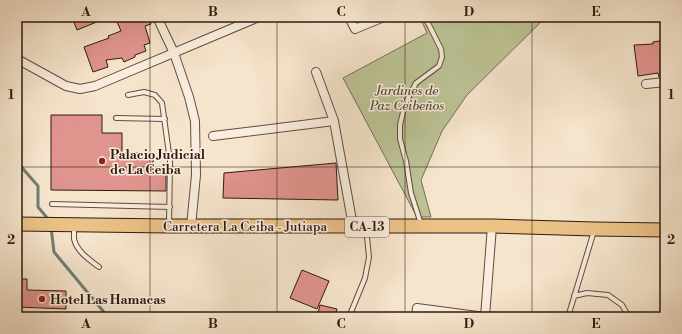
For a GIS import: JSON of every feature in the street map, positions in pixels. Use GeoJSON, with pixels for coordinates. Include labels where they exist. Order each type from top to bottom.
{"type":"FeatureCollection","features":[{"type":"Feature","properties":{"kind":"main road","name":"Carretera La Ceiba - Jutiapa"},"geometry":{"type":"LineString","coordinates":[[17,224],[366,227],[492,226],[665,230]]}},
{"type":"Feature","properties":{"kind":"street"},"geometry":{"type":"LineString","coordinates":[[157,17],[174,54],[189,97],[195,121],[196,175],[191,226]]}},
{"type":"Feature","properties":{"kind":"street"},"geometry":{"type":"LineString","coordinates":[[17,59],[66,86],[80,89],[95,86],[259,17]]}},
{"type":"Feature","properties":{"kind":"street"},"geometry":{"type":"LineString","coordinates":[[349,17],[355,29],[384,17]]}},
{"type":"Feature","properties":{"kind":"street"},"geometry":{"type":"LineString","coordinates":[[316,72],[334,121],[353,226]]}},
{"type":"Feature","properties":{"kind":"street"},"geometry":{"type":"LineString","coordinates":[[646,84],[665,82]]}},
{"type":"Feature","properties":{"kind":"street"},"geometry":{"type":"LineString","coordinates":[[213,136],[334,121]]}},
{"type":"Feature","properties":{"kind":"street"},"geometry":{"type":"LineString","coordinates":[[416,317],[417,308],[485,317],[492,226]]}},
{"type":"Feature","properties":{"kind":"lane"},"geometry":{"type":"LineString","coordinates":[[422,226],[411,193],[406,161],[400,139],[400,125],[405,104],[416,83],[439,66],[442,58],[441,49],[425,17]]}},
{"type":"Feature","properties":{"kind":"lane"},"geometry":{"type":"LineString","coordinates":[[128,96],[144,92],[155,95],[162,103],[170,161],[169,226]]}},
{"type":"Feature","properties":{"kind":"lane"},"geometry":{"type":"LineString","coordinates":[[116,118],[165,119]]}},
{"type":"Feature","properties":{"kind":"lane"},"geometry":{"type":"LineString","coordinates":[[52,204],[170,207]]}},
{"type":"Feature","properties":{"kind":"lane"},"geometry":{"type":"LineString","coordinates":[[72,225],[74,239],[78,248],[88,259],[99,267]]}},
{"type":"Feature","properties":{"kind":"lane"},"geometry":{"type":"LineString","coordinates":[[349,317],[365,278],[369,257],[366,227]]}},
{"type":"Feature","properties":{"kind":"lane"},"geometry":{"type":"LineString","coordinates":[[568,317],[594,229]]}},
{"type":"Feature","properties":{"kind":"lane"},"geometry":{"type":"LineString","coordinates":[[574,296],[587,293],[608,295],[622,305],[629,317]]}},
{"type":"Feature","properties":{"kind":"green space","name":"Jardines de Paz Ceibeños"},"geometry":{"type":"Polygon","coordinates":[[[420,17],[546,17],[467,95],[442,131],[421,180],[431,217],[417,217],[343,78],[427,33],[420,17]]]}},
{"type":"Feature","properties":{"kind":"water"},"geometry":{"type":"Polygon","coordinates":[[[95,312],[96,317],[70,317],[71,313],[95,312]]]}},
{"type":"Feature","properties":{"kind":"building"},"geometry":{"type":"Polygon","coordinates":[[[72,17],[109,17],[77,30],[72,17]]]}},
{"type":"Feature","properties":{"kind":"building"},"geometry":{"type":"Polygon","coordinates":[[[115,17],[149,17],[151,24],[145,26],[150,43],[144,45],[146,51],[135,55],[135,57],[124,62],[122,58],[106,60],[108,67],[93,72],[84,47],[109,38],[108,36],[121,31],[115,17]]]}},
{"type":"Feature","properties":{"kind":"building"},"geometry":{"type":"Polygon","coordinates":[[[665,40],[665,77],[659,77],[658,73],[638,76],[634,45],[653,44],[653,42],[665,40]]]}},
{"type":"Feature","properties":{"kind":"building","name":"Palacio Judicial de La Ceiba"},"geometry":{"type":"Polygon","coordinates":[[[51,115],[102,115],[102,133],[122,133],[122,153],[153,153],[153,170],[166,170],[166,191],[51,190],[51,115]]]}},
{"type":"Feature","properties":{"kind":"building"},"geometry":{"type":"Polygon","coordinates":[[[336,163],[338,200],[223,198],[224,173],[336,163]]]}},
{"type":"Feature","properties":{"kind":"building"},"geometry":{"type":"Polygon","coordinates":[[[302,270],[329,281],[317,309],[290,298],[302,270]]]}},
{"type":"Feature","properties":{"kind":"building","name":"Hotel Las Hamacas"},"geometry":{"type":"Polygon","coordinates":[[[17,279],[27,279],[27,290],[66,291],[66,309],[17,307],[17,279]]]}},
{"type":"Feature","properties":{"kind":"building"},"geometry":{"type":"Polygon","coordinates":[[[320,305],[337,309],[335,317],[317,317],[320,305]]]}},
{"type":"Feature","properties":{"kind":"waterway"},"geometry":{"type":"LineString","coordinates":[[17,162],[38,186],[38,207],[49,220]]}},
{"type":"Feature","properties":{"kind":"waterway"},"geometry":{"type":"LineString","coordinates":[[51,227],[54,252],[108,317]]}},
{"type":"Feature","properties":{"kind":"place","name":"Palacio Judicial de La Ceiba"},"geometry":{"type":"Point","coordinates":[102,161]}},
{"type":"Feature","properties":{"kind":"place","name":"Hotel Las Hamacas"},"geometry":{"type":"Point","coordinates":[42,299]}}]}
